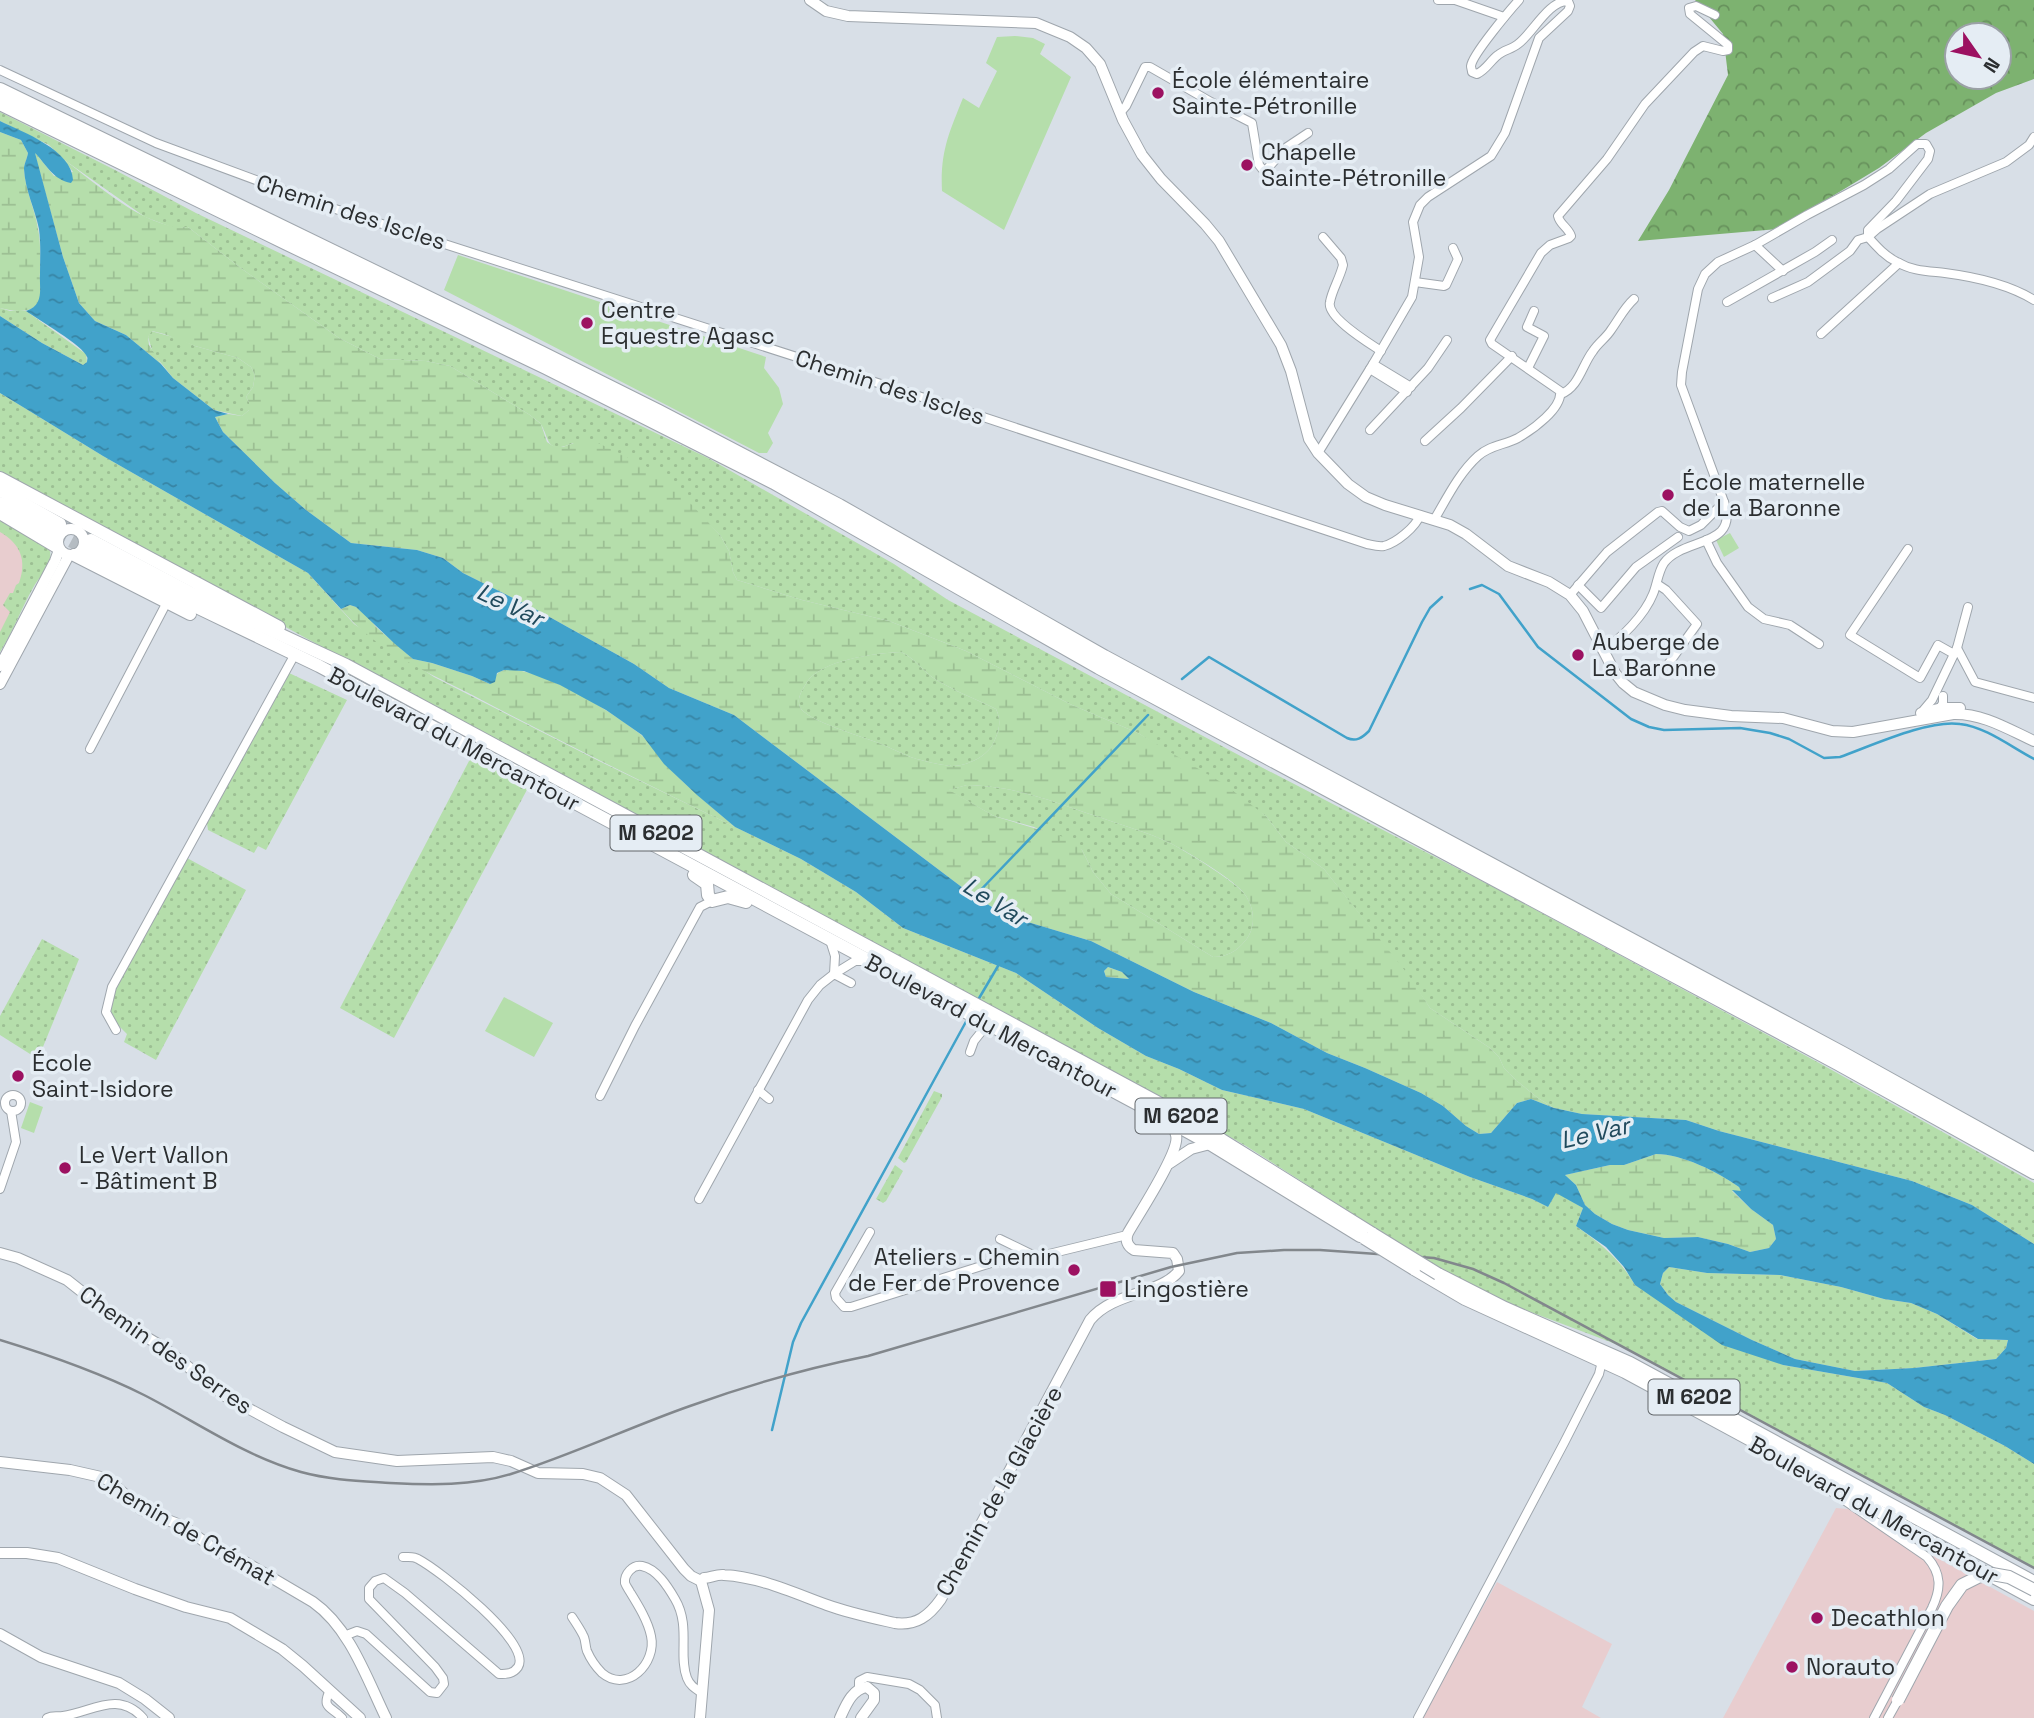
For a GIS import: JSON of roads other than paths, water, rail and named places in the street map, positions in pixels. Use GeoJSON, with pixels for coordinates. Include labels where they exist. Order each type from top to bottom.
{"type":"FeatureCollection","features":[{"type":"Feature","properties":{"kind":"highway"},"geometry":{"type":"LineString","coordinates":[[0,90],[541,353],[829,500],[1104,657],[1832,1048],[2034,1160]]}},
{"type":"Feature","properties":{"kind":"highway"},"geometry":{"type":"LineString","coordinates":[[0,103],[546,367],[774,482],[1099,667],[1838,1063],[2034,1172]]}},
{"type":"Feature","properties":{"kind":"main road"},"geometry":{"type":"LineString","coordinates":[[0,478],[286,630],[346,665]]}},
{"type":"Feature","properties":{"kind":"main road"},"geometry":{"type":"LineString","coordinates":[[0,490],[67,528]]}},
{"type":"Feature","properties":{"kind":"main road"},"geometry":{"type":"LineString","coordinates":[[39,499],[72,522],[67,528]]}},
{"type":"Feature","properties":{"kind":"main road"},"geometry":{"type":"LineString","coordinates":[[0,503],[67,528],[94,532],[185,577]]}},
{"type":"Feature","properties":{"kind":"main road"},"geometry":{"type":"LineString","coordinates":[[0,513],[73,549],[167,602],[248,639],[295,654]]}},
{"type":"Feature","properties":{"kind":"main road","name":"Boulevard du Mercantour"},"geometry":{"type":"LineString","coordinates":[[73,549],[295,654],[869,961],[964,1005]]}},
{"type":"Feature","properties":{"kind":"main road","name":"Boulevard du Mercantour"},"geometry":{"type":"LineString","coordinates":[[73,549],[191,593],[346,665],[980,1014],[1196,1124],[1414,1269],[1465,1299],[1602,1361],[1772,1451],[2034,1599]]}},
{"type":"Feature","properties":{"kind":"main road"},"geometry":{"type":"LineString","coordinates":[[676,859],[686,870],[707,884],[708,895],[712,901],[729,897],[764,910],[774,910]]}},
{"type":"Feature","properties":{"kind":"main road","name":"Boulevard du Mercantour"},"geometry":{"type":"LineString","coordinates":[[980,1014],[997,1030],[1162,1117],[1438,1274],[1505,1308],[1630,1363],[2034,1581]]}},
{"type":"Feature","properties":{"kind":"main road"},"geometry":{"type":"LineString","coordinates":[[1898,1700],[1947,1606],[1962,1586],[1978,1577],[1998,1574],[2010,1577],[2034,1590]]}},
{"type":"Feature","properties":{"kind":"street"},"geometry":{"type":"LineString","coordinates":[[810,0],[826,11],[848,16],[1035,23],[1081,44],[1100,64],[1130,136],[1150,165],[1219,241],[1281,345],[1309,439],[1318,453],[1357,492],[1374,501],[1459,530],[1508,566],[1574,590],[1601,608],[1636,567],[1678,537]]}},
{"type":"Feature","properties":{"kind":"street"},"geometry":{"type":"LineString","coordinates":[[1438,0],[1455,0],[1504,17]]}},
{"type":"Feature","properties":{"kind":"street"},"geometry":{"type":"LineString","coordinates":[[1318,453],[1412,297],[1419,257],[1413,222],[1420,205],[1491,156],[1505,133],[1539,38],[1570,6],[1568,1],[1562,1],[1518,44],[1498,55],[1484,71],[1478,74],[1472,72],[1471,65],[1476,54],[1519,0]]}},
{"type":"Feature","properties":{"kind":"street"},"geometry":{"type":"LineString","coordinates":[[1561,394],[1490,340],[1541,253],[1550,245],[1571,236],[1569,230],[1559,222],[1558,216],[1607,159],[1645,104],[1694,52],[1703,46],[1728,50],[1728,45],[1690,14],[1689,8],[1696,6],[1715,15]]}},
{"type":"Feature","properties":{"kind":"street"},"geometry":{"type":"LineString","coordinates":[[1120,113],[1145,67],[1150,67],[1252,122],[1259,165],[1263,170],[1287,147],[1308,133]]}},
{"type":"Feature","properties":{"kind":"street","name":"Chemin des Iscles"},"geometry":{"type":"LineString","coordinates":[[0,71],[156,143],[326,206],[965,411],[1376,547],[1384,546],[1406,532],[1416,524],[1420,516]]}},
{"type":"Feature","properties":{"kind":"street"},"geometry":{"type":"LineString","coordinates":[[1772,298],[1808,282],[1850,251],[1858,240],[1868,237],[1930,194],[2006,162],[2029,145],[2034,137]]}},
{"type":"Feature","properties":{"kind":"street"},"geometry":{"type":"LineString","coordinates":[[1602,650],[1624,634],[1647,605],[1664,563],[1674,555],[1719,534],[1728,520],[1728,513],[1681,385],[1698,289],[1704,274],[1718,262],[1755,245],[1864,185],[1889,169],[1917,144],[1926,144],[1930,151],[1928,159],[1896,201],[1868,230],[1868,237],[1881,252],[1899,263],[1926,272],[1995,283],[2034,300]]}},
{"type":"Feature","properties":{"kind":"street"},"geometry":{"type":"LineString","coordinates":[[1323,237],[1341,258],[1343,265],[1329,304],[1331,313],[1381,351]]}},
{"type":"Feature","properties":{"kind":"street"},"geometry":{"type":"LineString","coordinates":[[1727,302],[1832,240]]}},
{"type":"Feature","properties":{"kind":"street"},"geometry":{"type":"LineString","coordinates":[[1755,245],[1783,271]]}},
{"type":"Feature","properties":{"kind":"street"},"geometry":{"type":"LineString","coordinates":[[1415,282],[1446,285],[1458,259],[1453,248]]}},
{"type":"Feature","properties":{"kind":"street"},"geometry":{"type":"LineString","coordinates":[[1821,334],[1899,263]]}},
{"type":"Feature","properties":{"kind":"street"},"geometry":{"type":"LineString","coordinates":[[1561,394],[1569,391],[1579,378],[1592,351],[1611,331],[1627,305],[1634,299]]}},
{"type":"Feature","properties":{"kind":"street"},"geometry":{"type":"LineString","coordinates":[[1528,368],[1544,336],[1527,327],[1534,311]]}},
{"type":"Feature","properties":{"kind":"street"},"geometry":{"type":"LineString","coordinates":[[1370,430],[1428,368],[1447,340]]}},
{"type":"Feature","properties":{"kind":"street"},"geometry":{"type":"LineString","coordinates":[[1425,441],[1512,356]]}},
{"type":"Feature","properties":{"kind":"street"},"geometry":{"type":"LineString","coordinates":[[1372,367],[1409,389]]}},
{"type":"Feature","properties":{"kind":"street"},"geometry":{"type":"LineString","coordinates":[[1434,520],[1465,470],[1479,455],[1494,445],[1516,439],[1531,429],[1558,404],[1561,394]]}},
{"type":"Feature","properties":{"kind":"street"},"geometry":{"type":"LineString","coordinates":[[1574,590],[1608,552],[1658,512],[1662,511],[1680,527],[1689,531],[1701,525],[1724,502]]}},
{"type":"Feature","properties":{"kind":"street"},"geometry":{"type":"LineString","coordinates":[[67,528],[83,536],[81,549],[73,549],[58,541],[67,528]]}},
{"type":"Feature","properties":{"kind":"street"},"geometry":{"type":"LineString","coordinates":[[1706,540],[1717,563],[1748,607],[1764,619],[1790,625],[1819,644]]}},
{"type":"Feature","properties":{"kind":"street"},"geometry":{"type":"LineString","coordinates":[[0,666],[55,561],[73,549]]}},
{"type":"Feature","properties":{"kind":"street"},"geometry":{"type":"LineString","coordinates":[[0,684],[73,549]]}},
{"type":"Feature","properties":{"kind":"street"},"geometry":{"type":"LineString","coordinates":[[1908,549],[1850,635],[1920,678],[1938,645],[1955,651],[1975,682],[2034,698]]}},
{"type":"Feature","properties":{"kind":"street"},"geometry":{"type":"LineString","coordinates":[[1657,584],[1666,590],[1697,624],[1669,663]]}},
{"type":"Feature","properties":{"kind":"street"},"geometry":{"type":"LineString","coordinates":[[1574,590],[1615,673],[1634,692],[1665,705],[1701,713],[1783,718],[1832,732],[1853,732],[1885,725],[1919,717],[1943,706]]}},
{"type":"Feature","properties":{"kind":"street"},"geometry":{"type":"LineString","coordinates":[[90,749],[167,602]]}},
{"type":"Feature","properties":{"kind":"street"},"geometry":{"type":"LineString","coordinates":[[1943,706],[1941,683],[1969,607]]}},
{"type":"Feature","properties":{"kind":"street"},"geometry":{"type":"LineString","coordinates":[[116,1030],[106,1012],[112,987],[295,654]]}},
{"type":"Feature","properties":{"kind":"street"},"geometry":{"type":"LineString","coordinates":[[1919,717],[1943,706],[1988,720],[2034,741]]}},
{"type":"Feature","properties":{"kind":"street"},"geometry":{"type":"LineString","coordinates":[[600,1096],[700,906],[712,901]]}},
{"type":"Feature","properties":{"kind":"street"},"geometry":{"type":"LineString","coordinates":[[829,939],[835,956],[834,974]]}},
{"type":"Feature","properties":{"kind":"street"},"geometry":{"type":"LineString","coordinates":[[699,1199],[808,1000],[820,985],[834,974],[855,961],[869,961]]}},
{"type":"Feature","properties":{"kind":"street"},"geometry":{"type":"LineString","coordinates":[[834,974],[851,983]]}},
{"type":"Feature","properties":{"kind":"street"},"geometry":{"type":"LineString","coordinates":[[970,1052],[982,1031],[997,1030]]}},
{"type":"Feature","properties":{"kind":"street"},"geometry":{"type":"LineString","coordinates":[[758,1090],[769,1098]]}},
{"type":"Feature","properties":{"kind":"street"},"geometry":{"type":"LineString","coordinates":[[0,1189],[16,1142],[10,1111],[2,1102],[10,1095],[19,1097],[19,1108],[10,1111]]}},
{"type":"Feature","properties":{"kind":"street"},"geometry":{"type":"LineString","coordinates":[[870,1232],[835,1293],[844,1307],[991,1264],[1127,1235],[1168,1165],[1177,1143],[1173,1128],[1162,1117]]}},
{"type":"Feature","properties":{"kind":"street"},"geometry":{"type":"LineString","coordinates":[[1168,1165],[1191,1149],[1210,1144]]}},
{"type":"Feature","properties":{"kind":"street","name":"Chemin de la Glacière"},"geometry":{"type":"LineString","coordinates":[[704,1582],[713,1576],[726,1575],[766,1583],[830,1606],[906,1625],[929,1614],[947,1588],[1090,1320],[1109,1304],[1164,1282],[1179,1271],[1173,1253],[1134,1250],[1127,1243],[1127,1235]]}},
{"type":"Feature","properties":{"kind":"street"},"geometry":{"type":"LineString","coordinates":[[1000,1239],[1035,1256]]}},
{"type":"Feature","properties":{"kind":"street","name":"Chemin des Serres"},"geometry":{"type":"LineString","coordinates":[[0,1253],[67,1280],[119,1321],[163,1347],[225,1396],[335,1452],[397,1461],[493,1457],[512,1461],[538,1473],[583,1474],[600,1478],[626,1495],[684,1569],[704,1582]]}},
{"type":"Feature","properties":{"kind":"street"},"geometry":{"type":"LineString","coordinates":[[1418,1718],[1564,1443],[1599,1374],[1602,1361]]}},
{"type":"Feature","properties":{"kind":"street"},"geometry":{"type":"LineString","coordinates":[[1772,1451],[1920,1552],[1937,1571],[1939,1594],[1874,1718]]}},
{"type":"Feature","properties":{"kind":"street","name":"Chemin de Crémat"},"geometry":{"type":"LineString","coordinates":[[0,1462],[70,1470],[110,1481],[146,1512],[183,1526],[217,1551],[245,1562],[313,1602],[323,1609],[344,1636],[386,1718]]}},
{"type":"Feature","properties":{"kind":"street"},"geometry":{"type":"LineString","coordinates":[[0,1553],[58,1558],[135,1589],[230,1618],[282,1649],[360,1718]]}},
{"type":"Feature","properties":{"kind":"street"},"geometry":{"type":"LineString","coordinates":[[344,1636],[356,1631],[366,1634],[430,1692],[437,1693],[443,1684],[443,1678],[369,1599],[369,1588],[375,1581],[384,1578],[499,1674],[516,1670],[520,1662],[519,1652],[496,1621],[447,1579],[416,1557],[403,1557]]}},
{"type":"Feature","properties":{"kind":"street"},"geometry":{"type":"LineString","coordinates":[[572,1617],[585,1638],[586,1650],[601,1672],[617,1680],[626,1680],[637,1675],[646,1665],[651,1653],[652,1637],[625,1584],[627,1574],[633,1567],[637,1565],[646,1568],[658,1576],[677,1602],[685,1633],[686,1676],[694,1688],[702,1693]]}},
{"type":"Feature","properties":{"kind":"street"},"geometry":{"type":"LineString","coordinates":[[700,1718],[709,1610],[704,1582]]}},
{"type":"Feature","properties":{"kind":"street"},"geometry":{"type":"LineString","coordinates":[[0,1634],[41,1657],[119,1683],[168,1718]]}},
{"type":"Feature","properties":{"kind":"street"},"geometry":{"type":"LineString","coordinates":[[840,1718],[859,1688],[859,1681],[867,1677],[909,1684],[920,1690],[936,1705],[937,1718]]}},
{"type":"Feature","properties":{"kind":"street"},"geometry":{"type":"LineString","coordinates":[[859,1688],[864,1687],[874,1693],[871,1706],[861,1718]]}},
{"type":"Feature","properties":{"kind":"street"},"geometry":{"type":"LineString","coordinates":[[330,1690],[326,1704],[342,1718]]}},
{"type":"Feature","properties":{"kind":"street"},"geometry":{"type":"LineString","coordinates":[[1888,1718],[1898,1700]]}},
{"type":"Feature","properties":{"kind":"street"},"geometry":{"type":"LineString","coordinates":[[47,1718],[114,1704],[131,1707],[143,1718]]}},
{"type":"Feature","properties":{"kind":"water","name":"Le Var"},"geometry":{"type":"Polygon","coordinates":[[[0,121],[45,143],[56,151],[71,169],[71,183],[55,175],[35,153],[63,257],[79,303],[95,321],[126,335],[161,364],[173,378],[214,410],[228,414],[215,417],[223,432],[306,510],[351,543],[417,550],[443,558],[463,573],[537,610],[634,664],[669,688],[734,715],[963,888],[1004,915],[1091,941],[1194,992],[1271,1023],[1327,1053],[1421,1093],[1479,1134],[1491,1133],[1517,1103],[1531,1099],[1554,1108],[1582,1114],[1686,1120],[1912,1181],[1972,1205],[2034,1244],[2034,1464],[2005,1446],[1924,1407],[1887,1383],[1783,1365],[1722,1345],[1635,1285],[1624,1267],[1606,1247],[1576,1226],[1583,1208],[1556,1193],[1548,1207],[1304,1109],[1222,1090],[1146,1056],[1098,1028],[1016,973],[903,928],[856,892],[801,859],[735,827],[664,764],[642,735],[606,710],[560,685],[524,671],[504,670],[497,673],[495,682],[490,684],[413,659],[356,607],[350,605],[341,609],[308,573],[103,456],[0,393],[0,316],[83,365],[87,358],[84,352],[69,340],[26,311],[36,305],[40,290],[39,229],[24,169],[28,153],[21,140],[0,132],[0,121]],[[1108,967],[1104,971],[1106,977],[1129,979],[1122,972],[1108,967]],[[1656,1154],[1624,1165],[1610,1165],[1565,1175],[1576,1185],[1585,1205],[1595,1214],[1628,1230],[1664,1238],[1698,1237],[1750,1252],[1769,1248],[1776,1239],[1773,1225],[1751,1209],[1732,1190],[1741,1191],[1739,1187],[1710,1170],[1688,1160],[1656,1154]],[[1669,1267],[1663,1273],[1660,1284],[1676,1302],[1795,1359],[1855,1371],[1996,1359],[2006,1348],[2008,1340],[1978,1339],[1937,1314],[1911,1303],[1780,1275],[1707,1273],[1669,1267]]]}},
{"type":"Feature","properties":{"kind":"waterway"},"geometry":{"type":"LineString","coordinates":[[1470,589],[1482,585],[1499,594],[1538,647],[1631,719],[1649,727],[1664,730],[1740,728],[1770,733],[1789,739],[1824,758],[1840,757],[1917,729],[1960,724],[1989,733],[2034,759]]}},
{"type":"Feature","properties":{"kind":"waterway"},"geometry":{"type":"LineString","coordinates":[[1182,679],[1209,657],[1347,738],[1359,739],[1369,731],[1430,608],[1442,597]]}},
{"type":"Feature","properties":{"kind":"waterway","name":"Le Var"},"geometry":{"type":"LineString","coordinates":[[974,897],[1148,715]]}},
{"type":"Feature","properties":{"kind":"waterway"},"geometry":{"type":"LineString","coordinates":[[978,1000],[998,963]]}},
{"type":"Feature","properties":{"kind":"waterway"},"geometry":{"type":"LineString","coordinates":[[772,1430],[793,1342],[801,1323],[968,1018]]}},
{"type":"Feature","properties":{"kind":"tunnel"},"geometry":{"type":"LineString","coordinates":[[60,524],[91,540]]}},
{"type":"Feature","properties":{"kind":"tunnel"},"geometry":{"type":"LineString","coordinates":[[55,533],[85,549]]}},
{"type":"Feature","properties":{"kind":"railway"},"geometry":{"type":"LineString","coordinates":[[0,1340],[109,1379],[260,1457],[301,1472],[356,1481],[451,1484],[511,1474],[734,1391],[868,1356],[1171,1267],[1237,1253],[1284,1250],[1434,1258],[1473,1269],[1504,1283],[2034,1568]]}},
{"type":"Feature","properties":{"kind":"place","name":"École élémentaire Sainte-Pétronille"},"geometry":{"type":"Point","coordinates":[1158,93]}},
{"type":"Feature","properties":{"kind":"place","name":"Chapelle Sainte-Pétronille"},"geometry":{"type":"Point","coordinates":[1247,165]}},
{"type":"Feature","properties":{"kind":"place","name":"Centre Equestre Agasc"},"geometry":{"type":"Point","coordinates":[587,323]}},
{"type":"Feature","properties":{"kind":"place","name":"École maternelle de La Baronne"},"geometry":{"type":"Point","coordinates":[1668,495]}},
{"type":"Feature","properties":{"kind":"place","name":"Auberge de La Baronne"},"geometry":{"type":"Point","coordinates":[1578,655]}},
{"type":"Feature","properties":{"kind":"place","name":"École Saint-Isidore"},"geometry":{"type":"Point","coordinates":[18,1076]}},
{"type":"Feature","properties":{"kind":"place","name":"Le Vert Vallon - Bâtiment B"},"geometry":{"type":"Point","coordinates":[65,1168]}},
{"type":"Feature","properties":{"kind":"place","name":"Ateliers - Chemin de Fer de Provence"},"geometry":{"type":"Point","coordinates":[1074,1270]}},
{"type":"Feature","properties":{"kind":"place","name":"Lingostière"},"geometry":{"type":"Point","coordinates":[1108,1289]}},
{"type":"Feature","properties":{"kind":"place","name":"Decathlon"},"geometry":{"type":"Point","coordinates":[1817,1618]}},
{"type":"Feature","properties":{"kind":"place","name":"Norauto"},"geometry":{"type":"Point","coordinates":[1792,1667]}}]}
